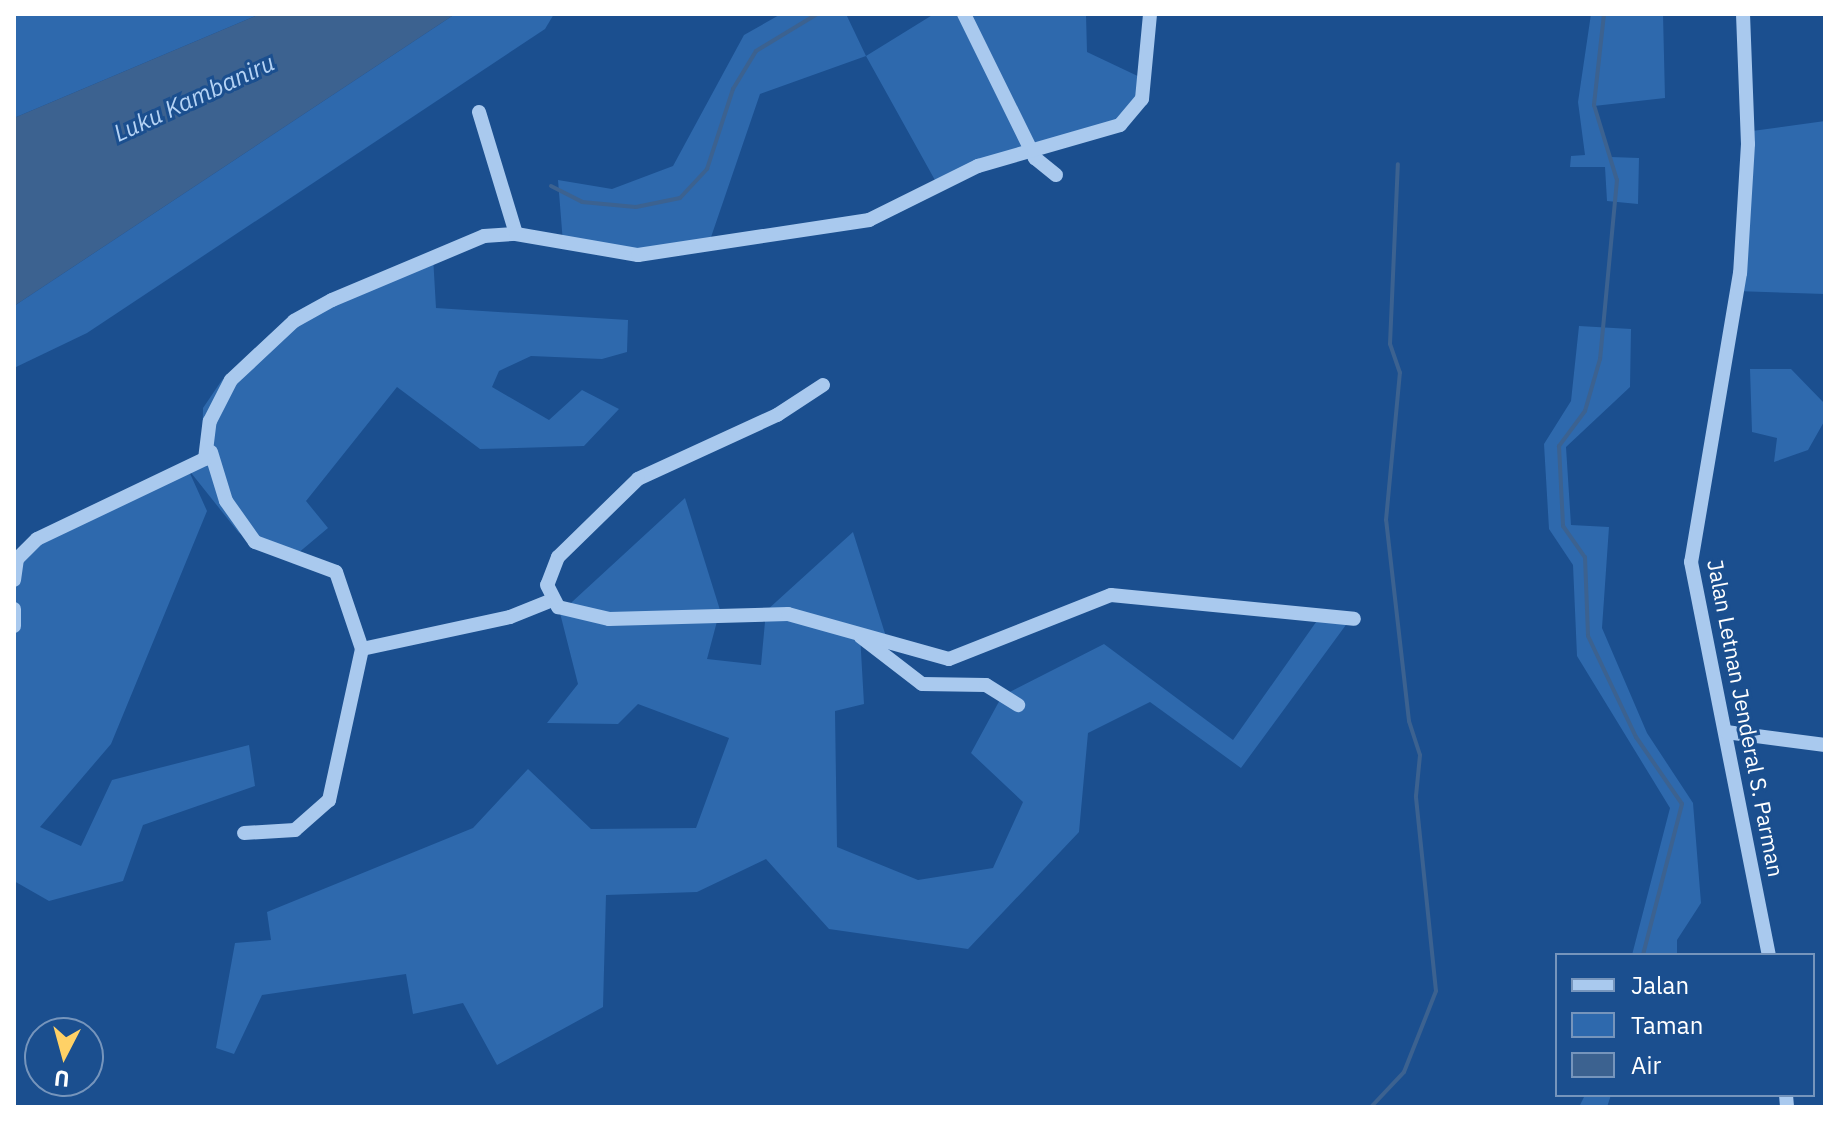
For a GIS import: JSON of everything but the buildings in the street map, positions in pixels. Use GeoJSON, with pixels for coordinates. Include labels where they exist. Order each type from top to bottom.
{"type":"FeatureCollection","features":[{"type":"Feature","properties":{"kind":"street"},"geometry":{"type":"LineString","coordinates":[[964,14],[1031,148],[1056,175]]}},
{"type":"Feature","properties":{"kind":"street"},"geometry":{"type":"LineString","coordinates":[[244,833],[295,830],[329,800],[362,649],[336,572],[255,542],[226,501],[211,452],[210,421],[231,380],[294,321],[484,236],[516,234],[638,255],[780,238],[869,220],[1031,148],[1120,125],[1136,111],[1150,14]]}},
{"type":"Feature","properties":{"kind":"street","name":"Jalan Letnan Jenderal S. Parman"},"geometry":{"type":"LineString","coordinates":[[1743,14],[1748,144],[1740,273],[1691,562],[1769,953]]}},
{"type":"Feature","properties":{"kind":"street"},"geometry":{"type":"LineString","coordinates":[[479,112],[516,234]]}},
{"type":"Feature","properties":{"kind":"street"},"geometry":{"type":"LineString","coordinates":[[552,600],[547,585],[565,546],[638,479],[777,415],[823,385]]}},
{"type":"Feature","properties":{"kind":"street"},"geometry":{"type":"LineString","coordinates":[[14,580],[17,559],[37,539],[211,452]]}},
{"type":"Feature","properties":{"kind":"street"},"geometry":{"type":"LineString","coordinates":[[362,649],[510,617],[552,600],[609,619],[759,611],[857,633],[949,659],[1111,595],[1354,619]]}},
{"type":"Feature","properties":{"kind":"street"},"geometry":{"type":"LineString","coordinates":[[14,609],[14,626]]}},
{"type":"Feature","properties":{"kind":"street"},"geometry":{"type":"LineString","coordinates":[[857,633],[922,684],[986,685],[1018,705]]}},
{"type":"Feature","properties":{"kind":"street"},"geometry":{"type":"LineString","coordinates":[[1726,732],[1825,745]]}},
{"type":"Feature","properties":{"kind":"green space"},"geometry":{"type":"Polygon","coordinates":[[[14,14],[260,14],[14,118],[14,14]]]}},
{"type":"Feature","properties":{"kind":"green space"},"geometry":{"type":"Polygon","coordinates":[[[455,14],[554,14],[545,29],[87,333],[14,368],[14,306],[455,14]]]}},
{"type":"Feature","properties":{"kind":"green space"},"geometry":{"type":"Polygon","coordinates":[[[781,14],[846,14],[866,56],[760,94],[709,243],[637,251],[563,243],[558,180],[612,189],[673,166],[744,35],[781,14]]]}},
{"type":"Feature","properties":{"kind":"green space"},"geometry":{"type":"Polygon","coordinates":[[[934,14],[1086,14],[1087,52],[1144,79],[1141,95],[1116,123],[936,182],[866,56],[934,14]]]}},
{"type":"Feature","properties":{"kind":"green space"},"geometry":{"type":"Polygon","coordinates":[[[1591,14],[1663,14],[1665,98],[1594,106],[1611,157],[1639,158],[1638,204],[1607,201],[1605,167],[1570,167],[1571,156],[1585,155],[1578,102],[1591,14]]]}},
{"type":"Feature","properties":{"kind":"green space"},"geometry":{"type":"Polygon","coordinates":[[[1825,121],[1825,294],[1735,291],[1745,132],[1825,121]]]}},
{"type":"Feature","properties":{"kind":"green space"},"geometry":{"type":"Polygon","coordinates":[[[433,256],[436,308],[628,320],[627,352],[602,359],[531,356],[499,371],[492,387],[549,420],[582,390],[619,409],[584,446],[480,449],[397,387],[306,501],[328,528],[297,554],[239,533],[188,469],[207,511],[111,744],[40,827],[81,846],[112,780],[249,745],[255,786],[143,825],[123,881],[49,901],[14,881],[14,554],[202,457],[203,408],[222,380],[298,315],[433,256]]]}},
{"type":"Feature","properties":{"kind":"green space"},"geometry":{"type":"Polygon","coordinates":[[[1579,326],[1631,329],[1630,387],[1566,447],[1571,525],[1609,527],[1602,628],[1647,733],[1693,803],[1701,903],[1677,940],[1677,953],[1633,953],[1670,808],[1577,656],[1573,565],[1549,529],[1544,444],[1571,401],[1579,326]]]}},
{"type":"Feature","properties":{"kind":"green space"},"geometry":{"type":"Polygon","coordinates":[[[1750,369],[1791,369],[1825,404],[1825,420],[1808,450],[1774,462],[1777,438],[1752,432],[1750,369]]]}},
{"type":"Feature","properties":{"kind":"green space"},"geometry":{"type":"Polygon","coordinates":[[[685,498],[720,610],[707,659],[761,665],[766,611],[853,532],[888,643],[860,634],[864,704],[835,711],[837,847],[918,880],[993,868],[1023,802],[971,753],[1002,696],[1104,644],[1233,740],[1321,615],[1351,618],[1241,768],[1150,702],[1088,733],[1079,832],[968,949],[829,929],[766,859],[697,892],[606,895],[603,1007],[497,1065],[463,1003],[413,1014],[406,974],[262,995],[234,1054],[216,1048],[235,943],[271,940],[267,912],[473,828],[528,769],[591,829],[696,828],[729,738],[638,704],[618,724],[547,723],[578,684],[560,613],[685,498]]]}},
{"type":"Feature","properties":{"kind":"green space"},"geometry":{"type":"Polygon","coordinates":[[[1584,1097],[1610,1097],[1607,1107],[1579,1107],[1584,1097]]]}},
{"type":"Feature","properties":{"kind":"water","name":"Luku Kambaniru"},"geometry":{"type":"Polygon","coordinates":[[[260,14],[455,14],[14,306],[14,118],[260,14]]]}},
{"type":"Feature","properties":{"kind":"waterway"},"geometry":{"type":"LineString","coordinates":[[551,186],[582,202],[636,207],[680,198],[707,169],[733,89],[756,51],[817,14]]}},
{"type":"Feature","properties":{"kind":"waterway"},"geometry":{"type":"LineString","coordinates":[[1604,14],[1594,105],[1617,180],[1600,359],[1585,411],[1559,446],[1563,526],[1585,557],[1588,636],[1636,737],[1682,804],[1644,953]]}},
{"type":"Feature","properties":{"kind":"waterway"},"geometry":{"type":"LineString","coordinates":[[1371,1107],[1404,1072],[1436,991],[1416,796],[1420,755],[1409,721],[1386,520],[1400,373],[1390,344],[1398,164]]}}]}
